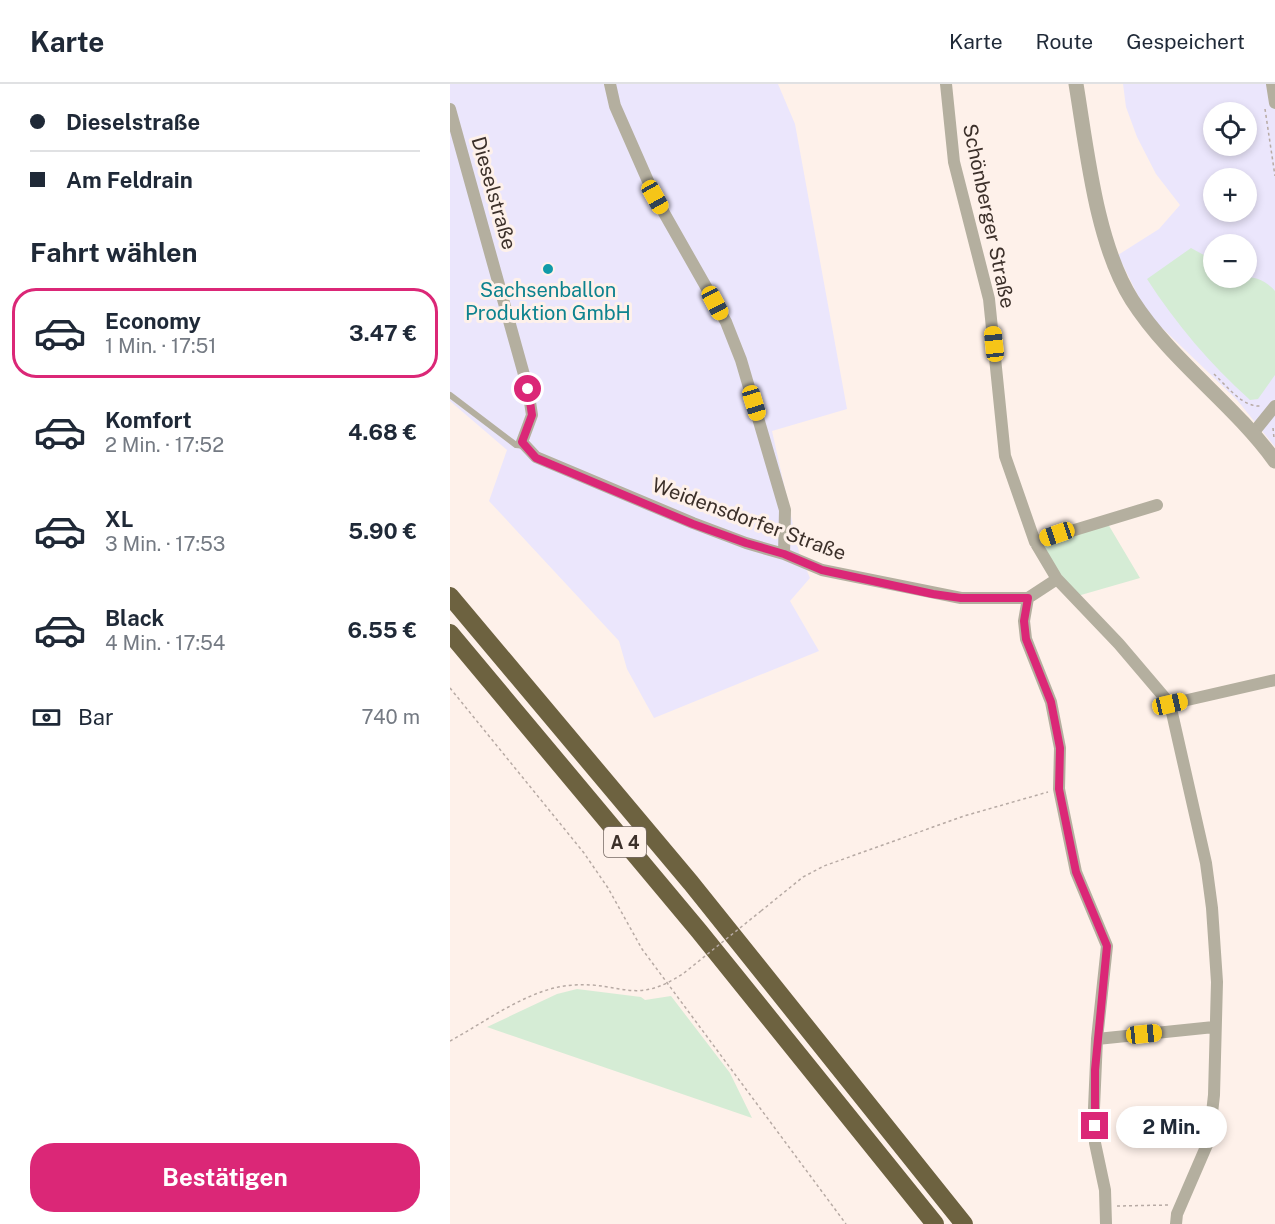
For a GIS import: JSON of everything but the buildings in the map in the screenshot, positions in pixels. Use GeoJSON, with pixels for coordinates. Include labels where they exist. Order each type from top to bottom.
{"type":"FeatureCollection","features":[{"type":"Feature","properties":{"kind":"highway","name":"A 4"},"geometry":{"type":"LineString","coordinates":[[450,596],[691,883],[964,1224]]}},
{"type":"Feature","properties":{"kind":"highway","name":"A 4"},"geometry":{"type":"LineString","coordinates":[[450,633],[699,931],[935,1224]]}},
{"type":"Feature","properties":{"kind":"street"},"geometry":{"type":"LineString","coordinates":[[610,84],[615,106],[655,197],[721,313],[741,360],[785,510],[784,554]]}},
{"type":"Feature","properties":{"kind":"street","name":"Schönberger Straße"},"geometry":{"type":"LineString","coordinates":[[946,84],[954,162],[989,299],[1005,456],[1035,542],[1057,579],[1119,644],[1170,704],[1206,863],[1212,908],[1217,982],[1214,1027],[1214,1095],[1209,1140],[1181,1206],[1176,1224]]}},
{"type":"Feature","properties":{"kind":"street"},"geometry":{"type":"LineString","coordinates":[[1076,84],[1094,190],[1112,257],[1132,300],[1168,345],[1254,432],[1275,461]]}},
{"type":"Feature","properties":{"kind":"street"},"geometry":{"type":"LineString","coordinates":[[1269,103],[1273,85]]}},
{"type":"Feature","properties":{"kind":"street","name":"Dieselstraße"},"geometry":{"type":"LineString","coordinates":[[450,109],[528,389],[532,415],[522,442],[525,446]]}},
{"type":"Feature","properties":{"kind":"street"},"geometry":{"type":"LineString","coordinates":[[1254,432],[1271,405]]}},
{"type":"Feature","properties":{"kind":"street","name":"Weidensdorfer Straße"},"geometry":{"type":"LineString","coordinates":[[525,446],[536,458],[693,524],[784,554],[822,570],[961,598],[1028,598]]}},
{"type":"Feature","properties":{"kind":"street"},"geometry":{"type":"LineString","coordinates":[[1035,542],[1157,505]]}},
{"type":"Feature","properties":{"kind":"street"},"geometry":{"type":"LineString","coordinates":[[1057,579],[1028,598],[1024,621],[1026,639],[1051,702],[1060,748],[1059,789],[1076,872],[1107,946],[1098,1039],[1095,1143],[1105,1190],[1106,1224]]}},
{"type":"Feature","properties":{"kind":"street"},"geometry":{"type":"LineString","coordinates":[[1170,704],[1275,680]]}},
{"type":"Feature","properties":{"kind":"street"},"geometry":{"type":"LineString","coordinates":[[1098,1039],[1214,1027]]}},
{"type":"Feature","properties":{"kind":"lane"},"geometry":{"type":"LineString","coordinates":[[450,395],[506,439],[516,445],[525,446]]}},
{"type":"Feature","properties":{"kind":"path"},"geometry":{"type":"LineString","coordinates":[[1269,103],[1275,176]]}},
{"type":"Feature","properties":{"kind":"path"},"geometry":{"type":"LineString","coordinates":[[1208,368],[1243,400],[1253,406],[1271,405]]}},
{"type":"Feature","properties":{"kind":"path"},"geometry":{"type":"LineString","coordinates":[[1274,423],[1272,431],[1275,441]]}},
{"type":"Feature","properties":{"kind":"path"},"geometry":{"type":"LineString","coordinates":[[450,688],[584,853],[608,888],[642,949],[846,1224]]}},
{"type":"Feature","properties":{"kind":"path"},"geometry":{"type":"LineString","coordinates":[[450,1041],[523,1000],[552,990],[574,985],[639,992],[668,984],[791,886],[824,866],[943,823],[1059,789]]}},
{"type":"Feature","properties":{"kind":"path"},"geometry":{"type":"LineString","coordinates":[[1110,1207],[1181,1206]]}},
{"type":"Feature","properties":{"kind":"shaded area"},"geometry":{"type":"Polygon","coordinates":[[[450,84],[778,84],[795,124],[847,409],[772,431],[799,552],[810,578],[790,601],[819,651],[654,718],[627,669],[619,641],[489,501],[507,450],[450,401],[450,84]]]}},
{"type":"Feature","properties":{"kind":"shaded area"},"geometry":{"type":"Polygon","coordinates":[[[1123,84],[1275,84],[1275,447],[1237,400],[1158,324],[1141,302],[1118,255],[1159,229],[1180,205],[1156,174],[1137,137],[1126,107],[1123,84]]]}},
{"type":"Feature","properties":{"kind":"green space"},"geometry":{"type":"Polygon","coordinates":[[[1191,248],[1203,255],[1203,288],[1257,288],[1257,279],[1275,291],[1275,375],[1258,399],[1250,400],[1207,358],[1147,279],[1191,248]]]}},
{"type":"Feature","properties":{"kind":"green space"},"geometry":{"type":"Polygon","coordinates":[[[1105,519],[1140,578],[1074,597],[1035,542],[1105,519]]]}},
{"type":"Feature","properties":{"kind":"green space"},"geometry":{"type":"Polygon","coordinates":[[[577,989],[641,997],[645,1000],[671,996],[730,1073],[752,1118],[487,1027],[557,994],[577,989]]]}},
{"type":"Feature","properties":{"kind":"place","name":"Sachsenballon Produktion GmbH"},"geometry":{"type":"Point","coordinates":[548,269]}},
{"type":"Feature","properties":{"kind":"route"},"geometry":{"type":"LineString","coordinates":[[528,389],[532,415],[522,442],[536,458],[693,524],[784,554],[822,570],[879,583],[961,598],[1028,598],[1024,621],[1026,639],[1051,702],[1060,748],[1059,789],[1076,872],[1107,946],[1095,1070],[1095,1126]]}}]}
